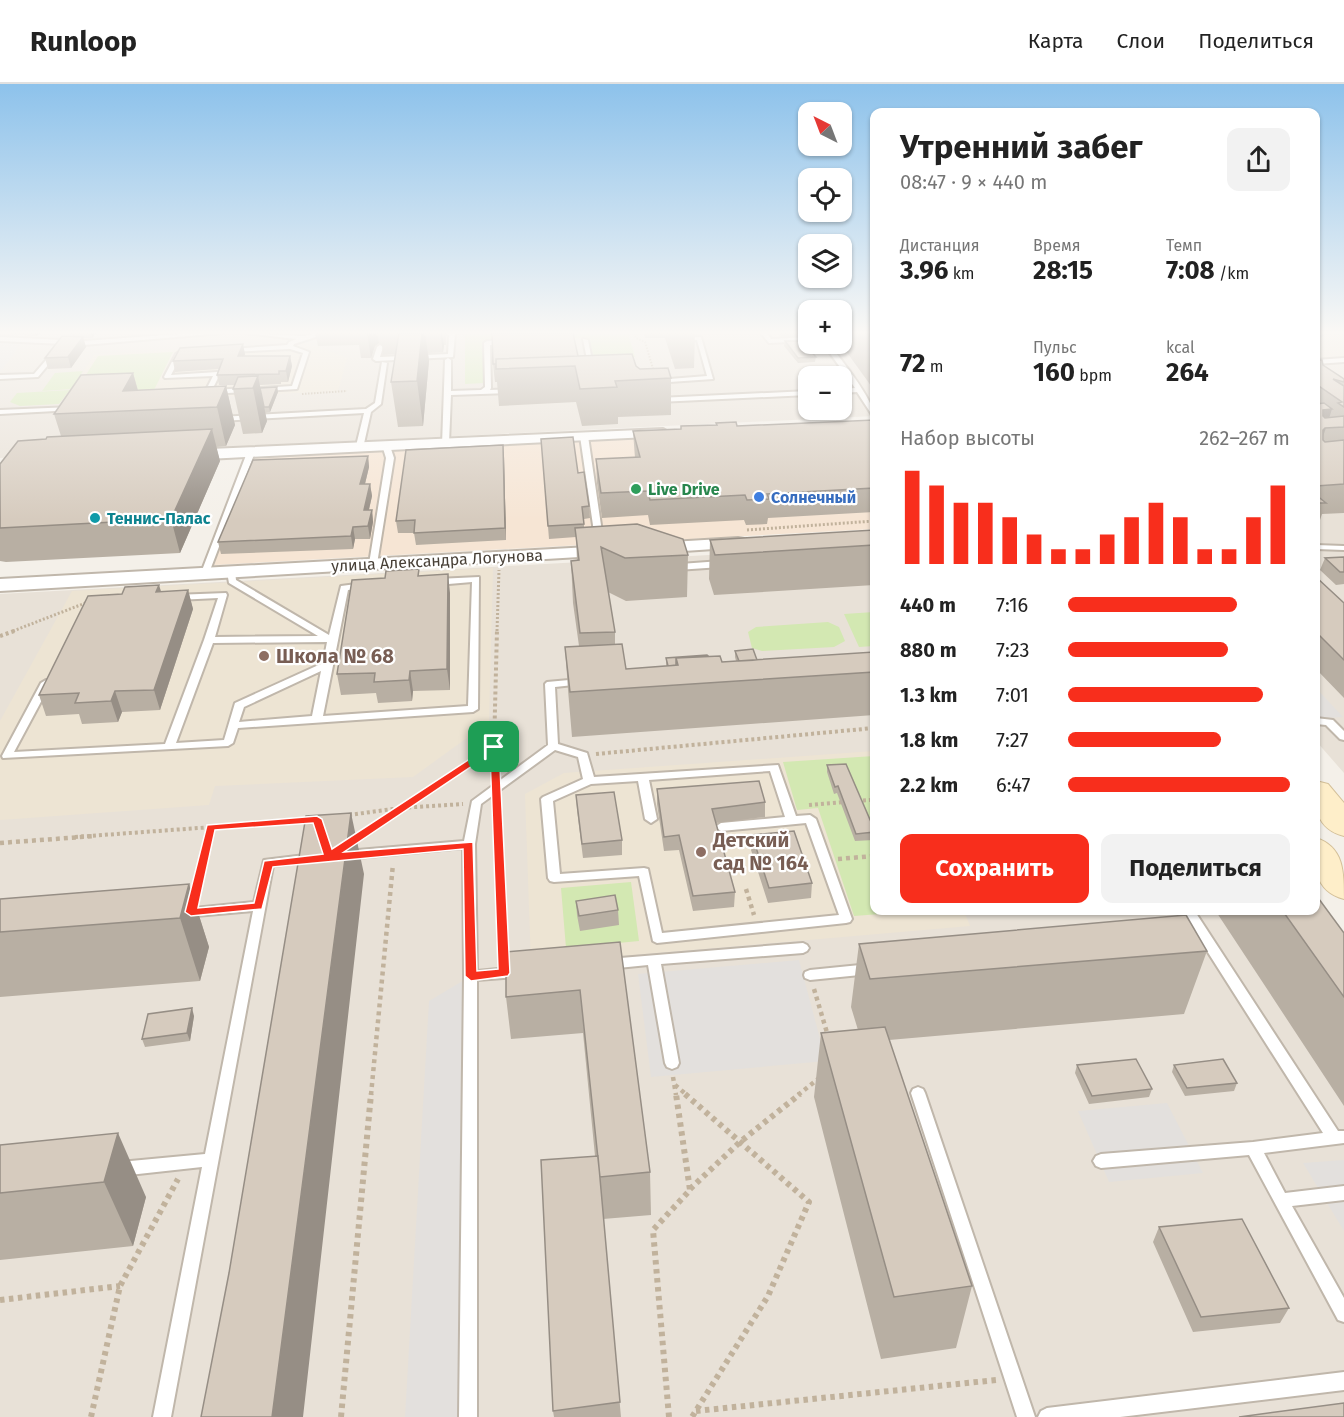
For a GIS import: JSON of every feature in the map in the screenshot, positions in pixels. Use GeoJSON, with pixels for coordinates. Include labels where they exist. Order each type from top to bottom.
{"type":"FeatureCollection","features":[{"type":"Feature","properties":{"kind":"main road"},"geometry":{"type":"LineString","coordinates":[[1320,796],[1344,825]]}},
{"type":"Feature","properties":{"kind":"main road"},"geometry":{"type":"LineString","coordinates":[[1320,855],[1344,887]]}},
{"type":"Feature","properties":{"kind":"street"},"geometry":{"type":"LineString","coordinates":[[167,456],[675,432]]}},
{"type":"Feature","properties":{"kind":"street"},"geometry":{"type":"LineString","coordinates":[[640,549],[752,542]]}},
{"type":"Feature","properties":{"kind":"street","name":"улица Александра Логунова"},"geometry":{"type":"LineString","coordinates":[[0,585],[205,573],[232,576],[373,564],[621,550]]}},
{"type":"Feature","properties":{"kind":"lane"},"geometry":{"type":"LineString","coordinates":[[216,419],[368,411],[378,404],[379,395]]}},
{"type":"Feature","properties":{"kind":"lane"},"geometry":{"type":"LineString","coordinates":[[445,443],[448,395]]}},
{"type":"Feature","properties":{"kind":"lane"},"geometry":{"type":"LineString","coordinates":[[654,400],[759,395]]}},
{"type":"Feature","properties":{"kind":"lane"},"geometry":{"type":"LineString","coordinates":[[861,395],[870,418]]}},
{"type":"Feature","properties":{"kind":"lane"},"geometry":{"type":"LineString","coordinates":[[0,412],[83,408]]}},
{"type":"Feature","properties":{"kind":"lane"},"geometry":{"type":"LineString","coordinates":[[360,446],[368,411]]}},
{"type":"Feature","properties":{"kind":"lane"},"geometry":{"type":"LineString","coordinates":[[584,436],[601,551]]}},
{"type":"Feature","properties":{"kind":"lane"},"geometry":{"type":"LineString","coordinates":[[373,564],[390,458],[386,446]]}},
{"type":"Feature","properties":{"kind":"lane"},"geometry":{"type":"LineString","coordinates":[[205,573],[251,452]]}},
{"type":"Feature","properties":{"kind":"lane"},"geometry":{"type":"LineString","coordinates":[[669,547],[677,567],[735,563]]}},
{"type":"Feature","properties":{"kind":"lane"},"geometry":{"type":"LineString","coordinates":[[1320,547],[1344,548]]}},
{"type":"Feature","properties":{"kind":"lane"},"geometry":{"type":"LineString","coordinates":[[169,747],[209,640],[223,595],[232,576],[331,640]]}},
{"type":"Feature","properties":{"kind":"lane"},"geometry":{"type":"LineString","coordinates":[[234,725],[473,709],[476,579],[432,582]]}},
{"type":"Feature","properties":{"kind":"lane"},"geometry":{"type":"LineString","coordinates":[[316,718],[344,588],[377,586]]}},
{"type":"Feature","properties":{"kind":"lane"},"geometry":{"type":"LineString","coordinates":[[167,598],[223,595]]}},
{"type":"Feature","properties":{"kind":"lane"},"geometry":{"type":"LineString","coordinates":[[209,640],[331,640]]}},
{"type":"Feature","properties":{"kind":"lane"},"geometry":{"type":"LineString","coordinates":[[51,674],[7,756],[228,743],[239,705],[327,665]]}},
{"type":"Feature","properties":{"kind":"lane"},"geometry":{"type":"LineString","coordinates":[[553,746],[550,684],[597,682]]}},
{"type":"Feature","properties":{"kind":"lane"},"geometry":{"type":"LineString","coordinates":[[1320,721],[1329,722],[1344,738]]}},
{"type":"Feature","properties":{"kind":"lane"},"geometry":{"type":"LineString","coordinates":[[553,746],[583,755],[589,781]]}},
{"type":"Feature","properties":{"kind":"lane"},"geometry":{"type":"LineString","coordinates":[[468,1417],[471,976],[469,844],[476,803],[553,746]]}},
{"type":"Feature","properties":{"kind":"lane"},"geometry":{"type":"LineString","coordinates":[[721,827],[810,819],[846,919],[657,938],[644,872],[554,878],[547,799],[589,781],[774,767],[792,820]]}},
{"type":"Feature","properties":{"kind":"lane"},"geometry":{"type":"LineString","coordinates":[[643,777],[651,819]]}},
{"type":"Feature","properties":{"kind":"lane"},"geometry":{"type":"LineString","coordinates":[[162,1417],[268,863],[469,844]]}},
{"type":"Feature","properties":{"kind":"lane"},"geometry":{"type":"LineString","coordinates":[[167,915],[258,906]]}},
{"type":"Feature","properties":{"kind":"lane"},"geometry":{"type":"LineString","coordinates":[[1101,1161],[1253,1148],[1339,1137],[1190,915]]}},
{"type":"Feature","properties":{"kind":"lane"},"geometry":{"type":"LineString","coordinates":[[1170,941],[1205,938]]}},
{"type":"Feature","properties":{"kind":"lane"},"geometry":{"type":"LineString","coordinates":[[597,965],[802,948]]}},
{"type":"Feature","properties":{"kind":"lane"},"geometry":{"type":"LineString","coordinates":[[654,960],[672,1063]]}},
{"type":"Feature","properties":{"kind":"lane"},"geometry":{"type":"LineString","coordinates":[[810,975],[880,968]]}},
{"type":"Feature","properties":{"kind":"lane"},"geometry":{"type":"LineString","coordinates":[[471,976],[527,971]]}},
{"type":"Feature","properties":{"kind":"lane"},"geometry":{"type":"LineString","coordinates":[[918,1093],[1026,1417]]}},
{"type":"Feature","properties":{"kind":"lane"},"geometry":{"type":"LineString","coordinates":[[1253,1148],[1344,1314]]}},
{"type":"Feature","properties":{"kind":"lane"},"geometry":{"type":"LineString","coordinates":[[105,1170],[211,1160]]}},
{"type":"Feature","properties":{"kind":"lane"},"geometry":{"type":"LineString","coordinates":[[1281,1200],[1344,1193]]}},
{"type":"Feature","properties":{"kind":"lane"},"geometry":{"type":"LineString","coordinates":[[1047,1417],[1344,1381]]}},
{"type":"Feature","properties":{"kind":"path"},"geometry":{"type":"LineString","coordinates":[[738,531],[870,521]]}},
{"type":"Feature","properties":{"kind":"path"},"geometry":{"type":"LineString","coordinates":[[499,556],[494,747],[498,787],[504,973]]}},
{"type":"Feature","properties":{"kind":"path"},"geometry":{"type":"LineString","coordinates":[[0,636],[88,602]]}},
{"type":"Feature","properties":{"kind":"path"},"geometry":{"type":"LineString","coordinates":[[583,755],[870,728]]}},
{"type":"Feature","properties":{"kind":"path"},"geometry":{"type":"LineString","coordinates":[[329,856],[494,747]]}},
{"type":"Feature","properties":{"kind":"path"},"geometry":{"type":"LineString","coordinates":[[788,807],[870,800]]}},
{"type":"Feature","properties":{"kind":"path"},"geometry":{"type":"LineString","coordinates":[[341,816],[400,808],[476,803]]}},
{"type":"Feature","properties":{"kind":"path"},"geometry":{"type":"LineString","coordinates":[[0,843],[317,819]]}},
{"type":"Feature","properties":{"kind":"path"},"geometry":{"type":"LineString","coordinates":[[191,912],[210,827]]}},
{"type":"Feature","properties":{"kind":"path"},"geometry":{"type":"LineString","coordinates":[[341,1417],[394,851]]}},
{"type":"Feature","properties":{"kind":"path"},"geometry":{"type":"LineString","coordinates":[[825,859],[870,856]]}},
{"type":"Feature","properties":{"kind":"path"},"geometry":{"type":"LineString","coordinates":[[810,975],[830,1042]]}},
{"type":"Feature","properties":{"kind":"path"},"geometry":{"type":"LineString","coordinates":[[672,1063],[690,1190]]}},
{"type":"Feature","properties":{"kind":"path"},"geometry":{"type":"LineString","coordinates":[[669,1417],[653,1230],[690,1190],[740,1142],[828,1071]]}},
{"type":"Feature","properties":{"kind":"path"},"geometry":{"type":"LineString","coordinates":[[675,1085],[809,1202],[768,1296],[694,1414]]}},
{"type":"Feature","properties":{"kind":"path"},"geometry":{"type":"LineString","coordinates":[[91,1417],[120,1286],[187,1162]]}},
{"type":"Feature","properties":{"kind":"path"},"geometry":{"type":"LineString","coordinates":[[0,1300],[120,1286]]}},
{"type":"Feature","properties":{"kind":"path"},"geometry":{"type":"LineString","coordinates":[[694,1414],[1013,1378]]}},
{"type":"Feature","properties":{"kind":"shaded area"},"geometry":{"type":"Polygon","coordinates":[[[0,395],[798,395],[798,420],[0,458],[0,395]]]}},
{"type":"Feature","properties":{"kind":"shaded area"},"geometry":{"type":"Polygon","coordinates":[[[69,395],[249,395],[63,404],[69,395]]]}},
{"type":"Feature","properties":{"kind":"shaded area"},"geometry":{"type":"Polygon","coordinates":[[[852,395],[870,395],[870,416],[852,417],[852,395]]]}},
{"type":"Feature","properties":{"kind":"shaded area"},"geometry":{"type":"Polygon","coordinates":[[[1320,395],[1344,395],[1344,773],[1320,746],[1320,395]]]}},
{"type":"Feature","properties":{"kind":"shaded area"},"geometry":{"type":"Polygon","coordinates":[[[870,428],[870,529],[214,565],[253,457],[870,428]]]}},
{"type":"Feature","properties":{"kind":"shaded area"},"geometry":{"type":"Polygon","coordinates":[[[870,546],[870,915],[1306,915],[1344,965],[1344,1417],[0,1417],[0,594],[870,546]]]}},
{"type":"Feature","properties":{"kind":"shaded area","name":"Школа № 68"},"geometry":{"type":"Polygon","coordinates":[[[493,568],[489,722],[413,777],[215,786],[209,805],[0,820],[0,721],[72,591],[493,568]]]}},
{"type":"Feature","properties":{"kind":"shaded area"},"geometry":{"type":"Polygon","coordinates":[[[1320,692],[1343,717],[1320,718],[1320,692]]]}},
{"type":"Feature","properties":{"kind":"shaded area","name":"Детский сад № 164"},"geometry":{"type":"Polygon","coordinates":[[[870,751],[870,915],[966,915],[970,926],[531,964],[525,794],[564,773],[870,751]]]}},
{"type":"Feature","properties":{"kind":"shaded area"},"geometry":{"type":"Polygon","coordinates":[[[799,960],[826,1061],[651,1077],[638,974],[799,960]]]}},
{"type":"Feature","properties":{"kind":"shaded area"},"geometry":{"type":"Polygon","coordinates":[[[471,976],[468,1417],[405,1417],[429,1001],[471,976]]]}},
{"type":"Feature","properties":{"kind":"shaded area"},"geometry":{"type":"Polygon","coordinates":[[[1167,1103],[1203,1173],[1109,1182],[1078,1111],[1167,1103]]]}},
{"type":"Feature","properties":{"kind":"shaded area"},"geometry":{"type":"Polygon","coordinates":[[[1344,1160],[1344,1231],[1303,1163],[1344,1160]]]}},
{"type":"Feature","properties":{"kind":"green space"},"geometry":{"type":"Polygon","coordinates":[[[15,395],[66,395],[59,404],[20,406],[10,402],[15,395]]]}},
{"type":"Feature","properties":{"kind":"green space"},"geometry":{"type":"Polygon","coordinates":[[[73,395],[120,395],[68,403],[73,395]]]}},
{"type":"Feature","properties":{"kind":"green space"},"geometry":{"type":"Polygon","coordinates":[[[870,612],[870,646],[859,647],[844,614],[870,612]]]}},
{"type":"Feature","properties":{"kind":"green space"},"geometry":{"type":"Polygon","coordinates":[[[828,622],[839,627],[845,641],[834,647],[762,651],[752,648],[748,632],[756,627],[828,622]]]}},
{"type":"Feature","properties":{"kind":"green space"},"geometry":{"type":"Polygon","coordinates":[[[870,756],[870,915],[854,916],[818,808],[797,810],[783,762],[870,756]]]}},
{"type":"Feature","properties":{"kind":"green space"},"geometry":{"type":"Polygon","coordinates":[[[631,882],[639,941],[566,948],[561,888],[631,882]]]}},
{"type":"Feature","properties":{"kind":"building"},"geometry":{"type":"Polygon","coordinates":[[[67,395],[222,395],[217,407],[54,414],[67,395]]]}},
{"type":"Feature","properties":{"kind":"building"},"geometry":{"type":"Polygon","coordinates":[[[262,395],[274,395],[269,407],[264,407],[262,395]]]}},
{"type":"Feature","properties":{"kind":"building"},"geometry":{"type":"Polygon","coordinates":[[[1332,395],[1344,395],[1344,407],[1338,403],[1342,402],[1332,395]]]}},
{"type":"Feature","properties":{"kind":"building"},"geometry":{"type":"Polygon","coordinates":[[[1324,403],[1332,409],[1323,410],[1325,418],[1344,416],[1344,427],[1325,428],[1323,440],[1325,442],[1344,440],[1344,484],[1320,486],[1320,404],[1324,403]]]}},
{"type":"Feature","properties":{"kind":"building","name":"Солнечный"},"geometry":{"type":"Polygon","coordinates":[[[870,420],[870,488],[767,494],[769,499],[747,500],[745,495],[650,500],[648,491],[601,493],[596,459],[640,457],[633,431],[681,429],[681,426],[736,422],[737,426],[870,420]]]}},
{"type":"Feature","properties":{"kind":"building"},"geometry":{"type":"Polygon","coordinates":[[[212,429],[171,519],[0,528],[0,464],[18,441],[46,439],[47,437],[212,429]]]}},
{"type":"Feature","properties":{"kind":"building"},"geometry":{"type":"Polygon","coordinates":[[[573,437],[578,473],[584,472],[589,506],[582,507],[584,524],[548,526],[541,439],[573,437]]]}},
{"type":"Feature","properties":{"kind":"building"},"geometry":{"type":"Polygon","coordinates":[[[503,445],[505,528],[414,533],[415,520],[396,521],[406,450],[503,445]]]}},
{"type":"Feature","properties":{"kind":"building"},"geometry":{"type":"Polygon","coordinates":[[[368,456],[360,484],[370,484],[364,510],[372,510],[368,526],[353,527],[351,536],[218,542],[253,460],[368,456]]]}},
{"type":"Feature","properties":{"kind":"building"},"geometry":{"type":"Polygon","coordinates":[[[637,524],[683,539],[688,555],[625,558],[601,547],[615,632],[580,633],[571,561],[579,560],[575,528],[637,524]]]}},
{"type":"Feature","properties":{"kind":"building"},"geometry":{"type":"Polygon","coordinates":[[[870,530],[870,545],[715,555],[710,540],[870,530]]]}},
{"type":"Feature","properties":{"kind":"building"},"geometry":{"type":"Polygon","coordinates":[[[1344,557],[1344,572],[1340,572],[1325,558],[1344,557]]]}},
{"type":"Feature","properties":{"kind":"building"},"geometry":{"type":"Polygon","coordinates":[[[419,569],[418,576],[448,574],[447,669],[410,671],[409,680],[374,682],[375,673],[337,674],[352,580],[385,578],[386,571],[419,569]]]}},
{"type":"Feature","properties":{"kind":"building"},"geometry":{"type":"Polygon","coordinates":[[[1320,581],[1344,603],[1344,660],[1320,636],[1320,581]]]}},
{"type":"Feature","properties":{"kind":"building"},"geometry":{"type":"Polygon","coordinates":[[[159,585],[156,592],[188,590],[154,690],[115,691],[111,701],[75,703],[79,693],[39,695],[88,596],[122,594],[125,587],[159,585]]]}},
{"type":"Feature","properties":{"kind":"building"},"geometry":{"type":"Polygon","coordinates":[[[622,644],[626,669],[678,665],[676,658],[720,656],[722,662],[870,652],[870,672],[570,692],[565,647],[622,644]]]}},
{"type":"Feature","properties":{"kind":"building"},"geometry":{"type":"Polygon","coordinates":[[[753,649],[757,660],[739,661],[735,651],[753,649]]]}},
{"type":"Feature","properties":{"kind":"building"},"geometry":{"type":"Polygon","coordinates":[[[707,655],[676,658],[676,665],[668,666],[666,658],[707,655]]]}},
{"type":"Feature","properties":{"kind":"building"},"geometry":{"type":"Polygon","coordinates":[[[846,764],[870,820],[870,832],[856,834],[838,786],[835,787],[827,765],[846,764]]]}},
{"type":"Feature","properties":{"kind":"building"},"geometry":{"type":"Polygon","coordinates":[[[759,781],[765,802],[712,809],[735,892],[693,896],[679,835],[664,837],[657,789],[759,781]]]}},
{"type":"Feature","properties":{"kind":"building"},"geometry":{"type":"Polygon","coordinates":[[[614,792],[622,840],[582,844],[576,795],[614,792]]]}},
{"type":"Feature","properties":{"kind":"building"},"geometry":{"type":"Polygon","coordinates":[[[351,813],[272,1417],[201,1417],[229,1273],[306,816],[351,813]]]}},
{"type":"Feature","properties":{"kind":"building"},"geometry":{"type":"Polygon","coordinates":[[[794,831],[812,883],[769,888],[752,835],[794,831]]]}},
{"type":"Feature","properties":{"kind":"building"},"geometry":{"type":"Polygon","coordinates":[[[189,884],[180,918],[0,932],[0,899],[189,884]]]}},
{"type":"Feature","properties":{"kind":"building"},"geometry":{"type":"Polygon","coordinates":[[[615,895],[618,910],[579,916],[576,901],[615,895]]]}},
{"type":"Feature","properties":{"kind":"building"},"geometry":{"type":"Polygon","coordinates":[[[1320,900],[1344,933],[1344,997],[1286,915],[1320,915],[1320,900]]]}},
{"type":"Feature","properties":{"kind":"building"},"geometry":{"type":"Polygon","coordinates":[[[1186,915],[1207,951],[870,979],[859,944],[1186,915]]]}},
{"type":"Feature","properties":{"kind":"building"},"geometry":{"type":"Polygon","coordinates":[[[620,942],[650,1172],[600,1177],[580,990],[506,997],[506,952],[620,942]]]}},
{"type":"Feature","properties":{"kind":"building"},"geometry":{"type":"Polygon","coordinates":[[[192,1008],[187,1033],[142,1039],[148,1014],[192,1008]]]}},
{"type":"Feature","properties":{"kind":"building"},"geometry":{"type":"Polygon","coordinates":[[[885,1027],[972,1286],[894,1297],[821,1033],[885,1027]]]}},
{"type":"Feature","properties":{"kind":"building"},"geometry":{"type":"Polygon","coordinates":[[[1136,1059],[1152,1089],[1092,1096],[1077,1065],[1136,1059]]]}},
{"type":"Feature","properties":{"kind":"building"},"geometry":{"type":"Polygon","coordinates":[[[1223,1059],[1237,1083],[1187,1088],[1174,1065],[1223,1059]]]}},
{"type":"Feature","properties":{"kind":"building"},"geometry":{"type":"Polygon","coordinates":[[[118,1133],[104,1182],[0,1193],[0,1145],[118,1133]]]}},
{"type":"Feature","properties":{"kind":"building"},"geometry":{"type":"Polygon","coordinates":[[[598,1156],[620,1402],[553,1411],[541,1160],[598,1156]]]}},
{"type":"Feature","properties":{"kind":"building"},"geometry":{"type":"Polygon","coordinates":[[[1242,1219],[1289,1308],[1201,1317],[1159,1227],[1242,1219]]]}},
{"type":"Feature","properties":{"kind":"building"},"geometry":{"type":"Polygon","coordinates":[[[1344,1403],[1344,1417],[1239,1417],[1344,1403]]]}},
{"type":"Feature","properties":{"kind":"place","name":"Live Drive"},"geometry":{"type":"Point","coordinates":[636,489]}},
{"type":"Feature","properties":{"kind":"place","name":"Солнечный"},"geometry":{"type":"Point","coordinates":[759,497]}},
{"type":"Feature","properties":{"kind":"place","name":"Теннис-Палас"},"geometry":{"type":"Point","coordinates":[95,518]}},
{"type":"Feature","properties":{"kind":"place","name":"Школа № 68"},"geometry":{"type":"Point","coordinates":[264,656]}},
{"type":"Feature","properties":{"kind":"place","name":"Детский сад № 164"},"geometry":{"type":"Point","coordinates":[701,852]}},
{"type":"Feature","properties":{"kind":"route"},"geometry":{"type":"LineString","coordinates":[[494,747],[329,856],[268,863],[258,906],[191,912],[210,827],[317,819],[329,856],[469,844],[471,976],[504,973],[498,787],[494,747]]}}]}
